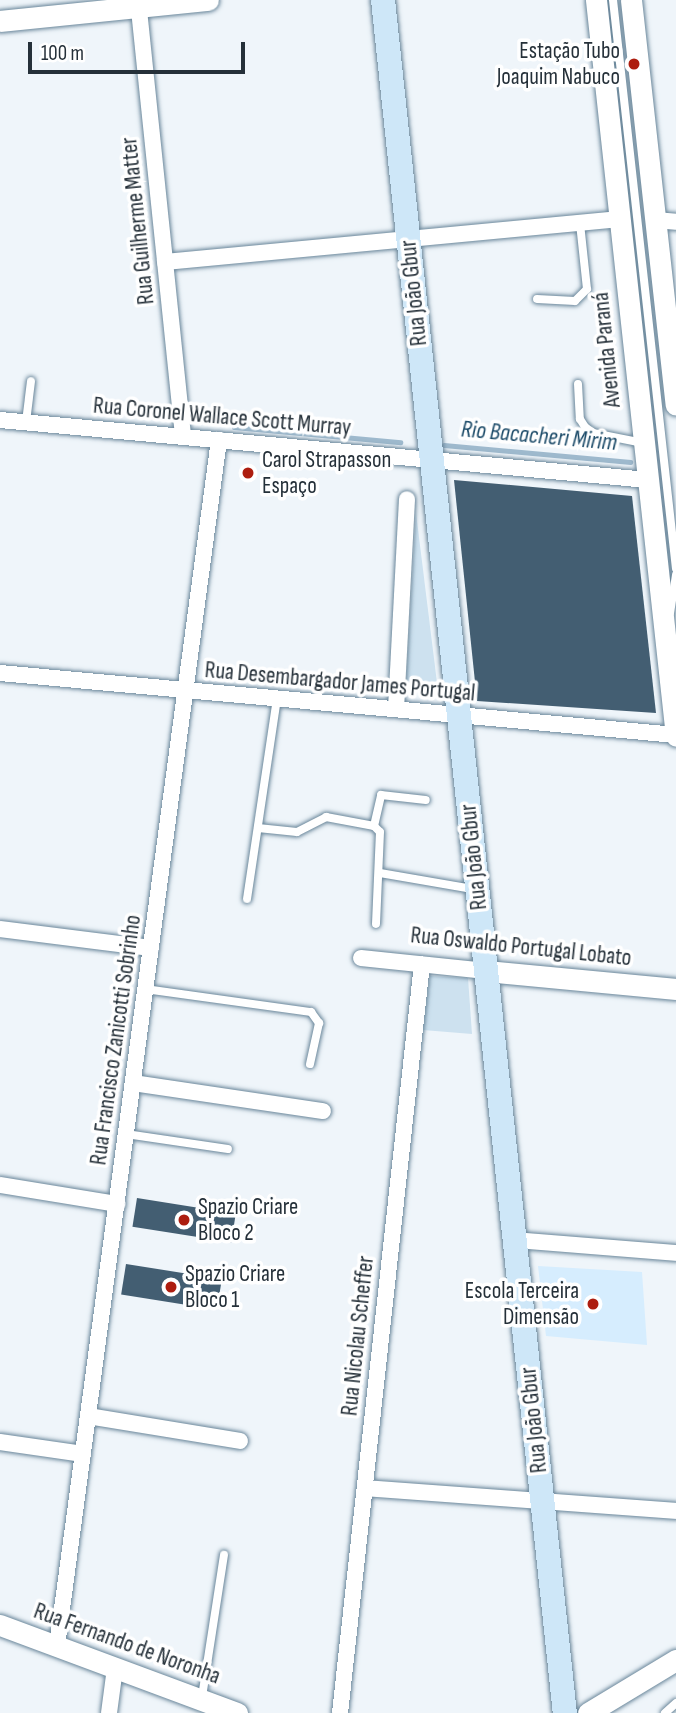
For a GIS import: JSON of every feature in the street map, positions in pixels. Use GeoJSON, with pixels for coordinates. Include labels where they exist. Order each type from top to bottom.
{"type":"FeatureCollection","features":[{"type":"Feature","properties":{"kind":"main road","name":"Rua João Gbur"},"geometry":{"type":"LineString","coordinates":[[383,0],[565,1713]]}},
{"type":"Feature","properties":{"kind":"street"},"geometry":{"type":"LineString","coordinates":[[0,21],[138,4],[208,0]]}},
{"type":"Feature","properties":{"kind":"street","name":"Avenida Paraná"},"geometry":{"type":"LineString","coordinates":[[596,0],[647,220],[676,405]]}},
{"type":"Feature","properties":{"kind":"street","name":"Avenida Paraná"},"geometry":{"type":"LineString","coordinates":[[631,0],[647,220],[643,443],[676,735]]}},
{"type":"Feature","properties":{"kind":"street","name":"Rua Guilherme Matter"},"geometry":{"type":"LineString","coordinates":[[138,4],[183,437]]}},
{"type":"Feature","properties":{"kind":"street"},"geometry":{"type":"LineString","coordinates":[[165,262],[580,223],[647,220]]}},
{"type":"Feature","properties":{"kind":"street","name":"Rua Coronel Wallace Scott Murray"},"geometry":{"type":"LineString","coordinates":[[0,420],[648,480]]}},
{"type":"Feature","properties":{"kind":"street","name":"Rua Francisco Zanicotti Sobrinho"},"geometry":{"type":"LineString","coordinates":[[57,1646],[219,440]]}},
{"type":"Feature","properties":{"kind":"street"},"geometry":{"type":"LineString","coordinates":[[396,709],[407,499]]}},
{"type":"Feature","properties":{"kind":"street","name":"Rua Desembargador James Portugal"},"geometry":{"type":"LineString","coordinates":[[0,673],[676,735]]}},
{"type":"Feature","properties":{"kind":"street"},"geometry":{"type":"LineString","coordinates":[[0,929],[151,948]]}},
{"type":"Feature","properties":{"kind":"street","name":"Rua Oswaldo Portugal Lobato"},"geometry":{"type":"LineString","coordinates":[[361,958],[676,989]]}},
{"type":"Feature","properties":{"kind":"street","name":"Rua Nicolau Scheffer"},"geometry":{"type":"LineString","coordinates":[[340,1713],[422,964]]}},
{"type":"Feature","properties":{"kind":"street"},"geometry":{"type":"LineString","coordinates":[[133,1083],[323,1111]]}},
{"type":"Feature","properties":{"kind":"street"},"geometry":{"type":"LineString","coordinates":[[0,1185],[117,1204]]}},
{"type":"Feature","properties":{"kind":"street"},"geometry":{"type":"LineString","coordinates":[[515,1240],[676,1254]]}},
{"type":"Feature","properties":{"kind":"street"},"geometry":{"type":"LineString","coordinates":[[88,1416],[240,1441]]}},
{"type":"Feature","properties":{"kind":"street"},"geometry":{"type":"LineString","coordinates":[[0,1442],[83,1454]]}},
{"type":"Feature","properties":{"kind":"street"},"geometry":{"type":"LineString","coordinates":[[365,1488],[676,1511]]}},
{"type":"Feature","properties":{"kind":"street","name":"Rua Fernando de Noronha"},"geometry":{"type":"LineString","coordinates":[[0,1625],[237,1713]]}},
{"type":"Feature","properties":{"kind":"street"},"geometry":{"type":"LineString","coordinates":[[587,1713],[673,1667]]}},
{"type":"Feature","properties":{"kind":"street"},"geometry":{"type":"LineString","coordinates":[[109,1713],[115,1668]]}},
{"type":"Feature","properties":{"kind":"lane"},"geometry":{"type":"LineString","coordinates":[[613,0],[647,220],[676,569]]}},
{"type":"Feature","properties":{"kind":"lane"},"geometry":{"type":"LineString","coordinates":[[537,299],[575,301],[583,297],[587,289],[580,223]]}},
{"type":"Feature","properties":{"kind":"lane"},"geometry":{"type":"LineString","coordinates":[[26,422],[31,381]]}},
{"type":"Feature","properties":{"kind":"lane"},"geometry":{"type":"LineString","coordinates":[[578,384],[580,419],[585,427],[593,433],[643,443]]}},
{"type":"Feature","properties":{"kind":"lane"},"geometry":{"type":"LineString","coordinates":[[666,646],[676,574]]}},
{"type":"Feature","properties":{"kind":"lane"},"geometry":{"type":"LineString","coordinates":[[247,899],[277,699]]}},
{"type":"Feature","properties":{"kind":"lane"},"geometry":{"type":"LineString","coordinates":[[374,825],[381,795],[425,800]]}},
{"type":"Feature","properties":{"kind":"lane"},"geometry":{"type":"LineString","coordinates":[[257,828],[297,832],[326,817],[374,825],[380,832],[376,924]]}},
{"type":"Feature","properties":{"kind":"lane"},"geometry":{"type":"LineString","coordinates":[[380,873],[477,889]]}},
{"type":"Feature","properties":{"kind":"lane"},"geometry":{"type":"LineString","coordinates":[[145,989],[311,1012],[319,1023],[310,1064]]}},
{"type":"Feature","properties":{"kind":"lane"},"geometry":{"type":"LineString","coordinates":[[126,1134],[228,1149]]}},
{"type":"Feature","properties":{"kind":"lane"},"geometry":{"type":"LineString","coordinates":[[202,1700],[225,1555]]}},
{"type":"Feature","properties":{"kind":"lane"},"geometry":{"type":"LineString","coordinates":[[665,1713],[676,1703]]}},
{"type":"Feature","properties":{"kind":"shaded area"},"geometry":{"type":"Polygon","coordinates":[[[416,513],[438,691],[406,687],[416,513]]]}},
{"type":"Feature","properties":{"kind":"shaded area"},"geometry":{"type":"Polygon","coordinates":[[[430,976],[468,978],[472,1034],[423,1030],[430,976]]]}},
{"type":"Feature","properties":{"kind":"shaded area","name":"Escola Terceira Dimensão"},"geometry":{"type":"Polygon","coordinates":[[[538,1266],[642,1272],[647,1345],[546,1336],[538,1266]]]}},
{"type":"Feature","properties":{"kind":"building"},"geometry":{"type":"Polygon","coordinates":[[[454,480],[632,496],[656,713],[477,701],[454,480]]]}},
{"type":"Feature","properties":{"kind":"building","name":"Spazio Criare Bloco 2"},"geometry":{"type":"Polygon","coordinates":[[[137,1198],[236,1214],[231,1242],[132,1227],[137,1198]]]}},
{"type":"Feature","properties":{"kind":"building","name":"Spazio Criare Bloco 1"},"geometry":{"type":"Polygon","coordinates":[[[126,1264],[222,1279],[217,1310],[121,1295],[126,1264]]]}},
{"type":"Feature","properties":{"kind":"waterway","name":"Rio Bacacheri Mirim"},"geometry":{"type":"LineString","coordinates":[[234,427],[400,442]]}},
{"type":"Feature","properties":{"kind":"waterway","name":"Rio Bacacheri Mirim"},"geometry":{"type":"LineString","coordinates":[[444,445],[630,462]]}},
{"type":"Feature","properties":{"kind":"place","name":"Estação Tubo Joaquim Nabuco"},"geometry":{"type":"Point","coordinates":[634,64]}},
{"type":"Feature","properties":{"kind":"place","name":"Carol Strapasson Espaço"},"geometry":{"type":"Point","coordinates":[248,473]}},
{"type":"Feature","properties":{"kind":"place","name":"Spazio Criare Bloco 2"},"geometry":{"type":"Point","coordinates":[184,1220]}},
{"type":"Feature","properties":{"kind":"place","name":"Spazio Criare Bloco 1"},"geometry":{"type":"Point","coordinates":[171,1287]}},
{"type":"Feature","properties":{"kind":"place","name":"Escola Terceira Dimensão"},"geometry":{"type":"Point","coordinates":[593,1304]}}]}
